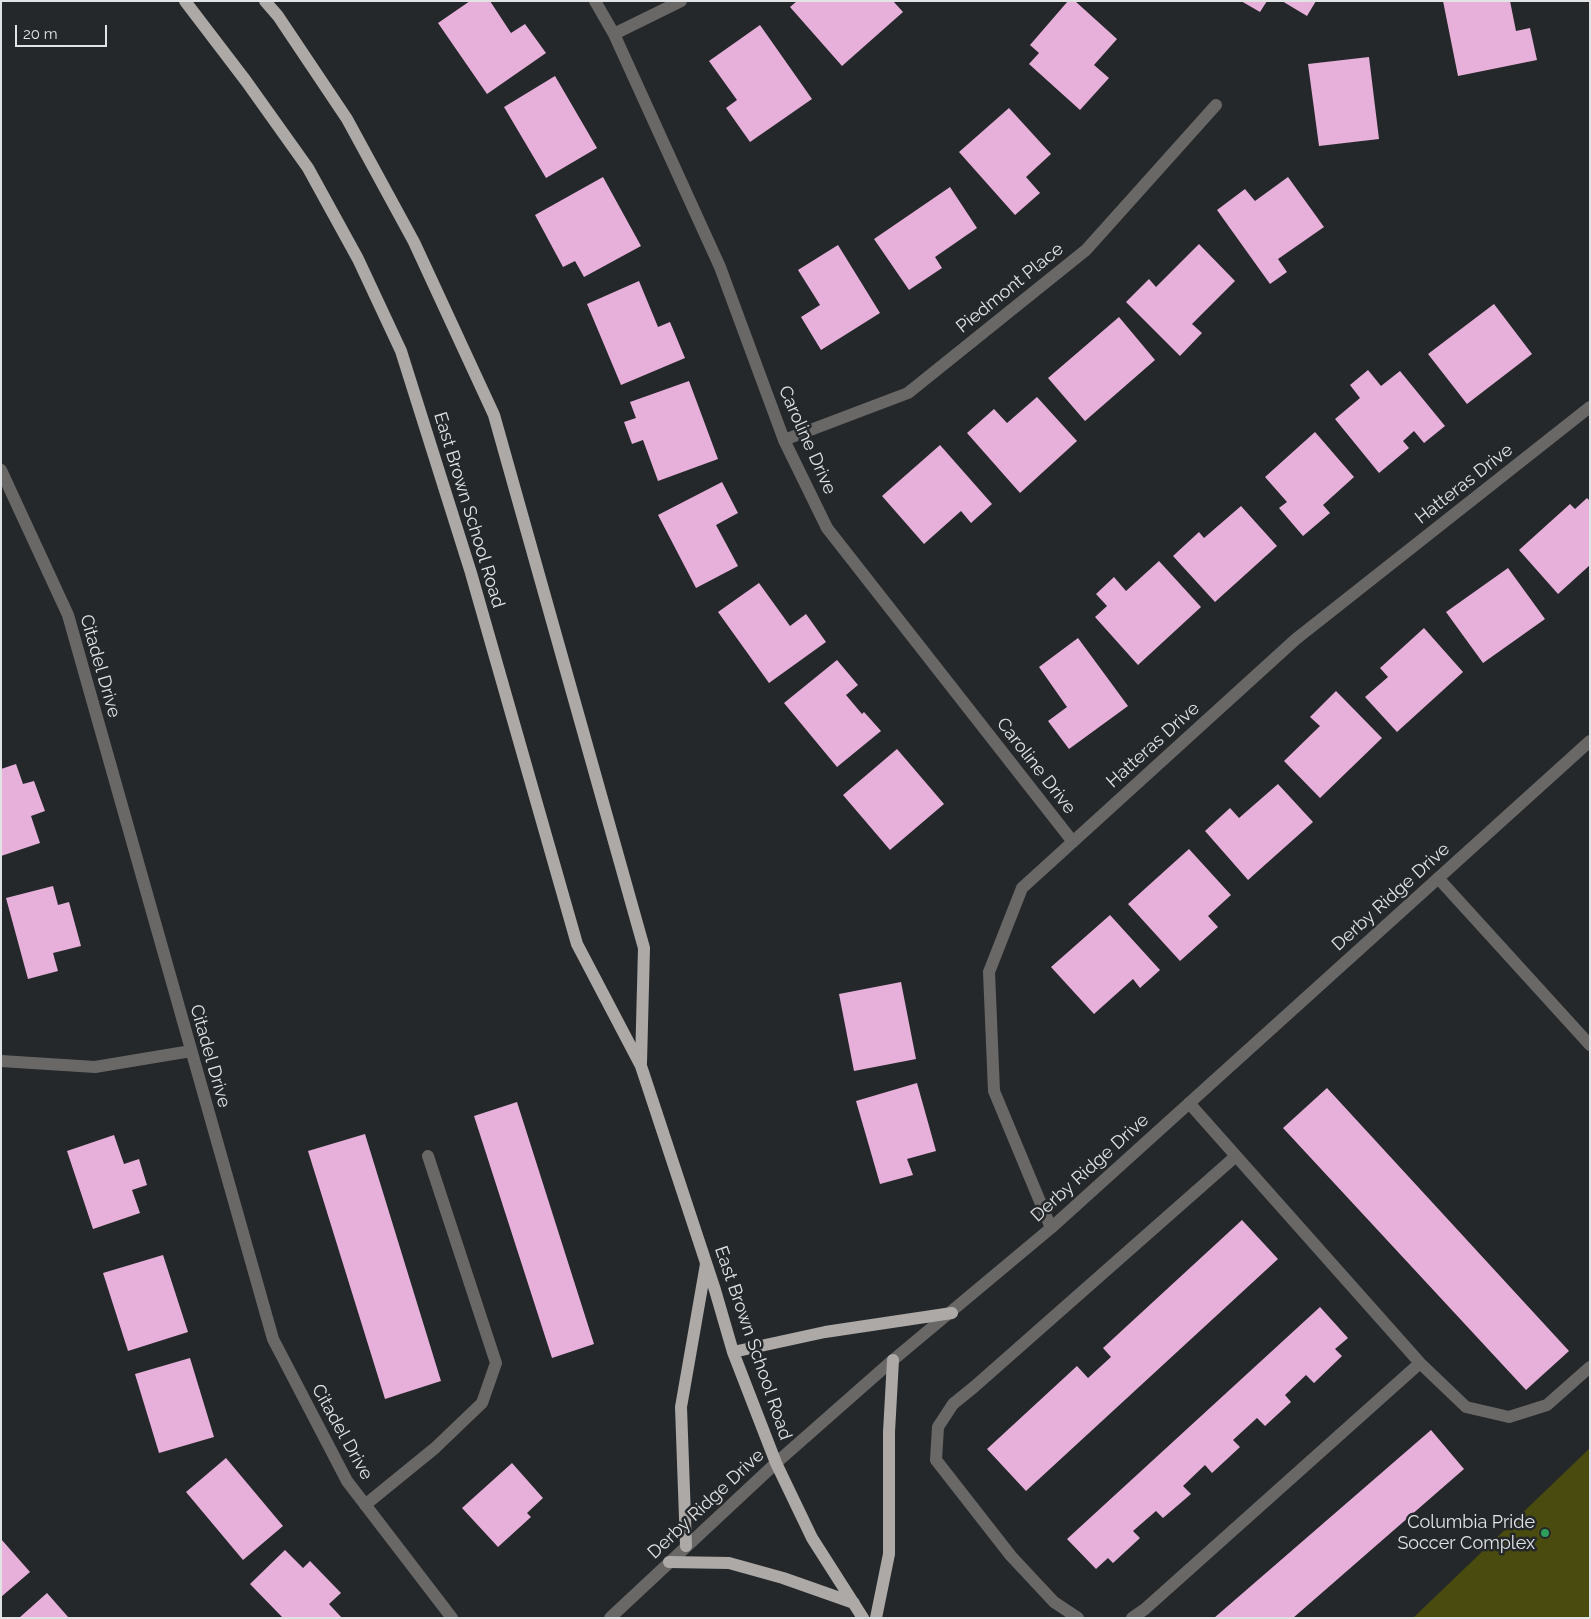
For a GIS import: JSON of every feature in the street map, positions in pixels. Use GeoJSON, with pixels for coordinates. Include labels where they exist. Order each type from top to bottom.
{"type":"FeatureCollection","features":[{"type":"Feature","properties":{"kind":"main road","name":"East Brown School Road"},"geometry":{"type":"LineString","coordinates":[[185,1],[308,168],[358,259],[401,351],[471,573],[577,944],[641,1066],[706,1262],[733,1352],[776,1462],[812,1538],[863,1618]]}},
{"type":"Feature","properties":{"kind":"main road","name":"East Brown School Road"},"geometry":{"type":"LineString","coordinates":[[266,1],[347,119],[414,242],[494,415],[644,948],[641,1066]]}},
{"type":"Feature","properties":{"kind":"main road"},"geometry":{"type":"LineString","coordinates":[[686,1546],[681,1407],[706,1262]]}},
{"type":"Feature","properties":{"kind":"main road"},"geometry":{"type":"LineString","coordinates":[[733,1352],[825,1332],[952,1312]]}},
{"type":"Feature","properties":{"kind":"main road"},"geometry":{"type":"LineString","coordinates":[[876,1618],[889,1554],[889,1432],[894,1360]]}},
{"type":"Feature","properties":{"kind":"main road"},"geometry":{"type":"LineString","coordinates":[[670,1562],[729,1564],[783,1578],[854,1603]]}},
{"type":"Feature","properties":{"kind":"street","name":"Caroline Drive"},"geometry":{"type":"LineString","coordinates":[[595,1],[614,34],[720,267],[784,440],[827,528],[1073,842]]}},
{"type":"Feature","properties":{"kind":"street"},"geometry":{"type":"LineString","coordinates":[[614,34],[681,1]]}},
{"type":"Feature","properties":{"kind":"street","name":"Piedmont Place"},"geometry":{"type":"LineString","coordinates":[[784,440],[908,392],[915,387],[1086,250],[1216,105]]}},
{"type":"Feature","properties":{"kind":"street","name":"Hatteras Drive"},"geometry":{"type":"LineString","coordinates":[[1051,1228],[994,1092],[989,972],[1022,888],[1296,639],[1590,407]]}},
{"type":"Feature","properties":{"kind":"street","name":"Citadel Drive"},"geometry":{"type":"LineString","coordinates":[[1,470],[68,615],[272,1339],[347,1481],[452,1618]]}},
{"type":"Feature","properties":{"kind":"street","name":"Derby Ridge Drive"},"geometry":{"type":"LineString","coordinates":[[610,1618],[776,1462],[1051,1228],[1590,740]]}},
{"type":"Feature","properties":{"kind":"street"},"geometry":{"type":"LineString","coordinates":[[1438,878],[1590,1045]]}},
{"type":"Feature","properties":{"kind":"street"},"geometry":{"type":"LineString","coordinates":[[1,1061],[95,1067],[191,1051]]}},
{"type":"Feature","properties":{"kind":"street"},"geometry":{"type":"LineString","coordinates":[[1189,1103],[1420,1363],[1466,1407],[1509,1417],[1547,1405],[1590,1367]]}},
{"type":"Feature","properties":{"kind":"street"},"geometry":{"type":"LineString","coordinates":[[365,1505],[435,1448],[482,1403],[496,1362],[428,1156]]}},
{"type":"Feature","properties":{"kind":"street"},"geometry":{"type":"LineString","coordinates":[[1078,1618],[1054,1602],[1011,1556],[936,1460],[938,1427],[954,1404],[1236,1156]]}},
{"type":"Feature","properties":{"kind":"street"},"geometry":{"type":"LineString","coordinates":[[1132,1618],[1153,1603],[1420,1363]]}},
{"type":"Feature","properties":{"kind":"shaded area","name":"Columbia Pride Soccer Complex"},"geometry":{"type":"Polygon","coordinates":[[[1590,1448],[1590,1618],[1413,1618],[1590,1448]]]}},
{"type":"Feature","properties":{"kind":"building"},"geometry":{"type":"Polygon","coordinates":[[[470,1],[490,1],[511,33],[525,24],[546,53],[487,94],[438,23],[470,1]]]}},
{"type":"Feature","properties":{"kind":"building"},"geometry":{"type":"Polygon","coordinates":[[[797,1],[893,1],[903,12],[842,66],[790,7],[797,1]]]}},
{"type":"Feature","properties":{"kind":"building"},"geometry":{"type":"Polygon","coordinates":[[[1068,1],[1075,1],[1117,39],[1094,65],[1109,78],[1080,110],[1029,64],[1039,53],[1030,45],[1068,1]]]}},
{"type":"Feature","properties":{"kind":"building"},"geometry":{"type":"Polygon","coordinates":[[[1241,1],[1267,1],[1260,12],[1241,1]]]}},
{"type":"Feature","properties":{"kind":"building"},"geometry":{"type":"Polygon","coordinates":[[[1282,1],[1316,1],[1307,16],[1282,1]]]}},
{"type":"Feature","properties":{"kind":"building"},"geometry":{"type":"Polygon","coordinates":[[[1443,1],[1510,1],[1516,31],[1530,28],[1537,60],[1458,76],[1443,1]]]}},
{"type":"Feature","properties":{"kind":"building"},"geometry":{"type":"Polygon","coordinates":[[[760,25],[812,99],[750,142],[726,108],[737,100],[709,61],[760,25]]]}},
{"type":"Feature","properties":{"kind":"building"},"geometry":{"type":"Polygon","coordinates":[[[1369,57],[1379,139],[1319,146],[1308,64],[1369,57]]]}},
{"type":"Feature","properties":{"kind":"building"},"geometry":{"type":"Polygon","coordinates":[[[555,76],[597,148],[546,178],[504,107],[555,76]]]}},
{"type":"Feature","properties":{"kind":"building"},"geometry":{"type":"Polygon","coordinates":[[[1009,108],[1051,154],[1026,177],[1040,193],[1015,215],[959,152],[1009,108]]]}},
{"type":"Feature","properties":{"kind":"building"},"geometry":{"type":"Polygon","coordinates":[[[603,177],[641,246],[584,277],[575,261],[563,267],[535,215],[603,177]]]}},
{"type":"Feature","properties":{"kind":"building"},"geometry":{"type":"Polygon","coordinates":[[[1288,177],[1324,227],[1278,259],[1287,272],[1270,284],[1217,210],[1245,189],[1255,201],[1288,177]]]}},
{"type":"Feature","properties":{"kind":"building"},"geometry":{"type":"Polygon","coordinates":[[[950,187],[977,228],[935,257],[942,268],[909,290],[874,239],[950,187]]]}},
{"type":"Feature","properties":{"kind":"building"},"geometry":{"type":"Polygon","coordinates":[[[1199,244],[1235,281],[1192,324],[1202,333],[1180,356],[1126,302],[1149,279],[1156,287],[1199,244]]]}},
{"type":"Feature","properties":{"kind":"building"},"geometry":{"type":"Polygon","coordinates":[[[838,245],[880,313],[821,350],[801,317],[820,305],[798,270],[838,245]]]}},
{"type":"Feature","properties":{"kind":"building"},"geometry":{"type":"Polygon","coordinates":[[[639,281],[658,327],[670,322],[685,358],[621,385],[587,304],[639,281]]]}},
{"type":"Feature","properties":{"kind":"building"},"geometry":{"type":"Polygon","coordinates":[[[1494,304],[1532,354],[1467,404],[1428,354],[1494,304]]]}},
{"type":"Feature","properties":{"kind":"building"},"geometry":{"type":"Polygon","coordinates":[[[1119,317],[1155,360],[1085,421],[1048,378],[1119,317]]]}},
{"type":"Feature","properties":{"kind":"building"},"geometry":{"type":"Polygon","coordinates":[[[1368,370],[1381,386],[1400,371],[1445,426],[1424,443],[1414,431],[1403,441],[1409,448],[1379,473],[1335,419],[1360,398],[1350,385],[1368,370]]]}},
{"type":"Feature","properties":{"kind":"building"},"geometry":{"type":"Polygon","coordinates":[[[689,381],[718,459],[658,481],[643,440],[632,444],[624,422],[636,418],[630,402],[689,381]]]}},
{"type":"Feature","properties":{"kind":"building"},"geometry":{"type":"Polygon","coordinates":[[[1037,397],[1077,441],[1020,493],[967,433],[994,409],[1007,423],[1037,397]]]}},
{"type":"Feature","properties":{"kind":"building"},"geometry":{"type":"Polygon","coordinates":[[[1315,432],[1354,477],[1323,505],[1330,513],[1303,536],[1279,508],[1287,502],[1265,477],[1315,432]]]}},
{"type":"Feature","properties":{"kind":"building"},"geometry":{"type":"Polygon","coordinates":[[[940,445],[992,504],[971,523],[961,511],[924,544],[882,496],[940,445]]]}},
{"type":"Feature","properties":{"kind":"building"},"geometry":{"type":"Polygon","coordinates":[[[722,482],[738,513],[716,525],[738,566],[696,588],[658,515],[722,482]]]}},
{"type":"Feature","properties":{"kind":"building"},"geometry":{"type":"Polygon","coordinates":[[[1587,498],[1590,501],[1590,565],[1558,594],[1519,550],[1570,504],[1575,509],[1587,498]]]}},
{"type":"Feature","properties":{"kind":"building"},"geometry":{"type":"Polygon","coordinates":[[[1241,506],[1277,546],[1215,602],[1173,556],[1199,532],[1204,538],[1241,506]]]}},
{"type":"Feature","properties":{"kind":"building"},"geometry":{"type":"Polygon","coordinates":[[[1159,561],[1201,607],[1138,665],[1095,617],[1107,606],[1096,594],[1114,577],[1126,591],[1159,561]]]}},
{"type":"Feature","properties":{"kind":"building"},"geometry":{"type":"Polygon","coordinates":[[[1508,568],[1545,619],[1483,663],[1446,612],[1508,568]]]}},
{"type":"Feature","properties":{"kind":"building"},"geometry":{"type":"Polygon","coordinates":[[[759,583],[790,626],[806,614],[826,642],[769,683],[718,612],[759,583]]]}},
{"type":"Feature","properties":{"kind":"building"},"geometry":{"type":"Polygon","coordinates":[[[1424,628],[1463,672],[1397,732],[1365,697],[1388,677],[1380,668],[1424,628]]]}},
{"type":"Feature","properties":{"kind":"building"},"geometry":{"type":"Polygon","coordinates":[[[1078,638],[1128,706],[1069,749],[1048,721],[1067,707],[1039,667],[1078,638]]]}},
{"type":"Feature","properties":{"kind":"building"},"geometry":{"type":"Polygon","coordinates":[[[837,660],[858,685],[846,695],[862,714],[864,712],[881,731],[837,767],[784,703],[837,660]]]}},
{"type":"Feature","properties":{"kind":"building"},"geometry":{"type":"Polygon","coordinates":[[[1336,691],[1382,738],[1320,798],[1284,761],[1320,726],[1310,717],[1336,691]]]}},
{"type":"Feature","properties":{"kind":"building"},"geometry":{"type":"Polygon","coordinates":[[[897,749],[944,804],[890,850],[843,795],[897,749]]]}},
{"type":"Feature","properties":{"kind":"building"},"geometry":{"type":"Polygon","coordinates":[[[16,764],[23,784],[34,781],[45,811],[31,816],[40,843],[1,856],[1,769],[16,764]]]}},
{"type":"Feature","properties":{"kind":"building"},"geometry":{"type":"Polygon","coordinates":[[[1278,784],[1313,822],[1248,880],[1205,831],[1230,808],[1239,818],[1278,784]]]}},
{"type":"Feature","properties":{"kind":"building"},"geometry":{"type":"Polygon","coordinates":[[[1189,849],[1231,895],[1208,916],[1218,927],[1180,961],[1128,904],[1189,849]]]}},
{"type":"Feature","properties":{"kind":"building"},"geometry":{"type":"Polygon","coordinates":[[[53,886],[58,905],[69,902],[81,946],[53,953],[58,971],[28,979],[6,898],[53,886]]]}},
{"type":"Feature","properties":{"kind":"building"},"geometry":{"type":"Polygon","coordinates":[[[1110,915],[1160,970],[1140,988],[1133,979],[1094,1014],[1051,967],[1110,915]]]}},
{"type":"Feature","properties":{"kind":"building"},"geometry":{"type":"Polygon","coordinates":[[[901,982],[916,1059],[854,1071],[839,994],[901,982]]]}},
{"type":"Feature","properties":{"kind":"building"},"geometry":{"type":"Polygon","coordinates":[[[917,1083],[936,1151],[907,1159],[913,1175],[880,1184],[856,1101],[917,1083]]]}},
{"type":"Feature","properties":{"kind":"building"},"geometry":{"type":"Polygon","coordinates":[[[1327,1088],[1569,1351],[1526,1390],[1283,1128],[1327,1088]]]}},
{"type":"Feature","properties":{"kind":"building"},"geometry":{"type":"Polygon","coordinates":[[[517,1102],[594,1344],[552,1358],[474,1116],[517,1102]]]}},
{"type":"Feature","properties":{"kind":"building"},"geometry":{"type":"Polygon","coordinates":[[[365,1134],[441,1381],[385,1399],[308,1151],[365,1134]]]}},
{"type":"Feature","properties":{"kind":"building"},"geometry":{"type":"Polygon","coordinates":[[[114,1135],[124,1164],[139,1159],[147,1185],[132,1190],[140,1213],[93,1229],[67,1151],[114,1135]]]}},
{"type":"Feature","properties":{"kind":"building"},"geometry":{"type":"Polygon","coordinates":[[[1242,1220],[1278,1259],[1026,1491],[987,1449],[1077,1366],[1088,1378],[1111,1357],[1103,1348],[1242,1220]]]}},
{"type":"Feature","properties":{"kind":"building"},"geometry":{"type":"Polygon","coordinates":[[[163,1255],[188,1332],[128,1351],[103,1273],[163,1255]]]}},
{"type":"Feature","properties":{"kind":"building"},"geometry":{"type":"Polygon","coordinates":[[[1320,1307],[1348,1338],[1335,1349],[1342,1356],[1314,1383],[1306,1375],[1285,1395],[1291,1402],[1265,1426],[1257,1418],[1233,1440],[1240,1447],[1212,1473],[1205,1465],[1183,1486],[1191,1494],[1163,1518],[1156,1511],[1133,1531],[1140,1538],[1113,1563],[1108,1558],[1096,1569],[1067,1539],[1320,1307]]]}},
{"type":"Feature","properties":{"kind":"building"},"geometry":{"type":"Polygon","coordinates":[[[190,1358],[214,1437],[159,1453],[135,1374],[190,1358]]]}},
{"type":"Feature","properties":{"kind":"building"},"geometry":{"type":"Polygon","coordinates":[[[1431,1430],[1464,1469],[1293,1618],[1214,1618],[1431,1430]]]}},
{"type":"Feature","properties":{"kind":"building"},"geometry":{"type":"Polygon","coordinates":[[[226,1458],[283,1526],[243,1560],[186,1492],[226,1458]]]}},
{"type":"Feature","properties":{"kind":"building"},"geometry":{"type":"Polygon","coordinates":[[[512,1463],[543,1498],[527,1513],[531,1517],[498,1547],[462,1508],[512,1463]]]}},
{"type":"Feature","properties":{"kind":"building"},"geometry":{"type":"Polygon","coordinates":[[[1,1539],[30,1572],[1,1597],[1,1539]]]}},
{"type":"Feature","properties":{"kind":"building"},"geometry":{"type":"Polygon","coordinates":[[[285,1550],[303,1568],[310,1561],[341,1593],[329,1604],[342,1618],[283,1618],[250,1584],[285,1550]]]}},
{"type":"Feature","properties":{"kind":"building"},"geometry":{"type":"Polygon","coordinates":[[[47,1593],[69,1618],[19,1618],[47,1593]]]}},
{"type":"Feature","properties":{"kind":"place","name":"Columbia Pride Soccer Complex"},"geometry":{"type":"Point","coordinates":[1545,1533]}}]}
